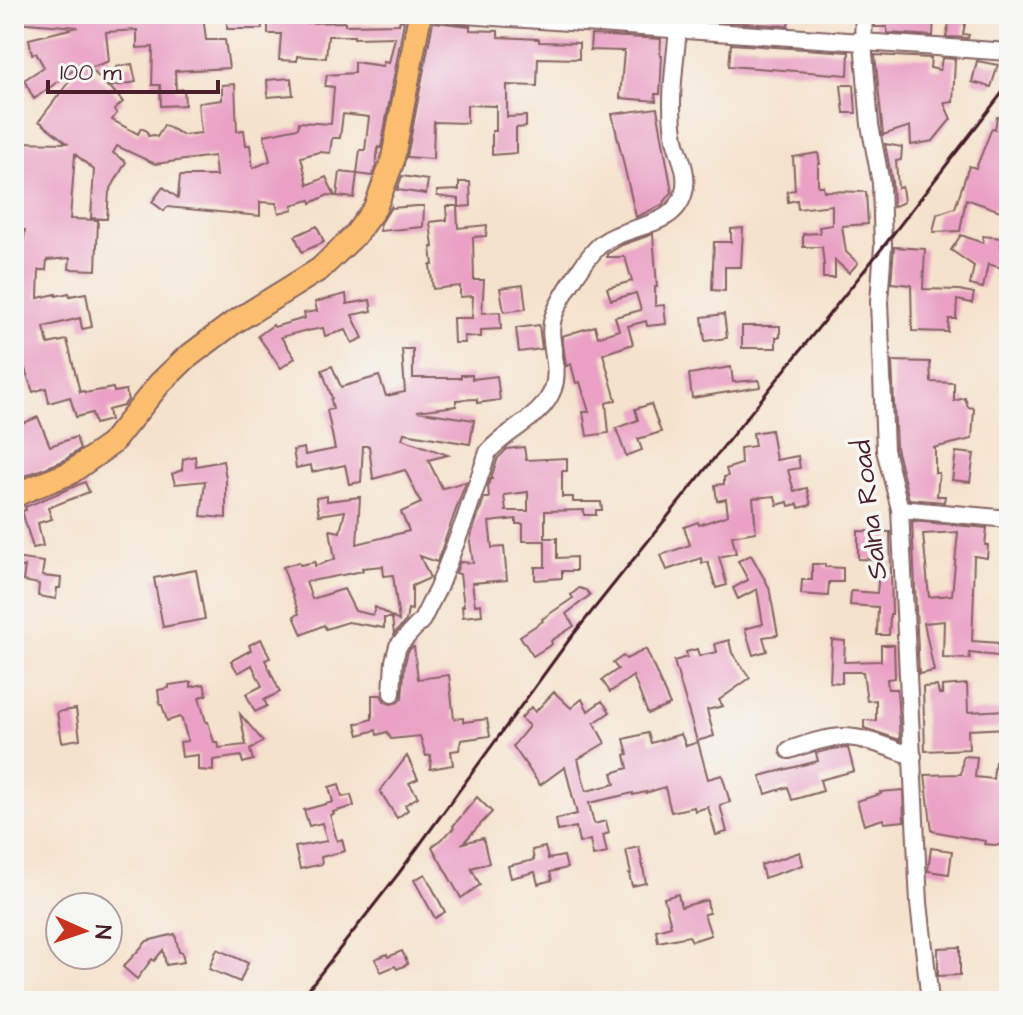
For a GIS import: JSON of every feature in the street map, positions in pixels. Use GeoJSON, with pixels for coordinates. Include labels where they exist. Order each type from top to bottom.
{"type":"FeatureCollection","features":[{"type":"Feature","properties":{"kind":"main road"},"geometry":{"type":"LineString","coordinates":[[14,497],[70,473],[111,444],[160,383],[185,359],[233,323],[320,269],[355,235],[375,208],[392,163],[420,14]]}},
{"type":"Feature","properties":{"kind":"street"},"geometry":{"type":"LineString","coordinates":[[451,14],[1009,52]]}},
{"type":"Feature","properties":{"kind":"street","name":"Salna Road"},"geometry":{"type":"LineString","coordinates":[[864,14],[863,41],[870,125],[881,183],[883,247],[879,302],[885,450],[900,509],[919,903],[930,1001]]}},
{"type":"Feature","properties":{"kind":"street"},"geometry":{"type":"LineString","coordinates":[[392,693],[398,646],[422,620],[438,588],[488,452],[494,444],[538,412],[554,387],[556,371],[552,322],[558,306],[596,249],[608,239],[643,228],[678,207],[684,192],[685,169],[675,139],[673,116],[678,29]]}},
{"type":"Feature","properties":{"kind":"street"},"geometry":{"type":"LineString","coordinates":[[900,509],[1009,519]]}},
{"type":"Feature","properties":{"kind":"street"},"geometry":{"type":"LineString","coordinates":[[789,750],[819,740],[844,737],[913,756]]}},
{"type":"Feature","properties":{"kind":"building"},"geometry":{"type":"Polygon","coordinates":[[[14,14],[158,14],[159,18],[179,17],[178,14],[203,15],[206,40],[225,40],[229,68],[175,71],[176,90],[184,89],[185,105],[161,106],[160,85],[152,85],[153,47],[137,48],[137,30],[106,32],[109,61],[90,68],[108,87],[118,77],[116,67],[132,64],[136,82],[110,87],[123,102],[114,110],[117,113],[112,120],[138,134],[141,128],[147,131],[148,136],[157,137],[164,125],[183,135],[201,133],[198,103],[222,100],[222,85],[235,84],[237,131],[244,130],[253,168],[270,161],[264,135],[298,128],[299,122],[331,124],[334,87],[325,86],[327,75],[354,73],[354,62],[383,66],[383,62],[389,63],[395,37],[328,36],[326,58],[297,56],[297,61],[279,60],[281,34],[268,34],[268,20],[345,22],[345,25],[399,24],[400,20],[404,21],[381,148],[378,147],[372,176],[357,174],[360,150],[365,150],[369,117],[343,114],[340,138],[332,138],[330,153],[319,152],[301,157],[308,185],[326,177],[335,196],[328,195],[311,203],[310,200],[292,205],[293,209],[279,213],[276,203],[260,202],[260,216],[167,207],[164,211],[152,202],[163,187],[178,198],[180,176],[216,176],[214,156],[155,164],[117,146],[113,153],[126,162],[109,192],[107,219],[91,218],[94,170],[75,154],[70,219],[98,220],[96,270],[69,269],[70,258],[47,260],[46,270],[39,270],[38,298],[86,293],[92,327],[82,329],[80,318],[44,327],[48,344],[67,340],[80,392],[113,388],[114,392],[126,390],[128,400],[123,406],[108,410],[110,420],[95,424],[92,413],[76,417],[70,397],[49,403],[46,388],[33,392],[24,366],[19,367],[16,352],[14,269],[17,269],[17,258],[22,258],[25,230],[21,230],[23,159],[14,159],[14,142],[67,143],[39,121],[83,63],[34,99],[24,80],[44,67],[36,53],[32,54],[29,39],[78,27],[14,22],[14,14]]]}},
{"type":"Feature","properties":{"kind":"building"},"geometry":{"type":"Polygon","coordinates":[[[704,14],[767,17],[767,14],[790,14],[788,26],[704,20],[704,14]]]}},
{"type":"Feature","properties":{"kind":"building"},"geometry":{"type":"Polygon","coordinates":[[[875,14],[934,14],[933,36],[887,33],[887,27],[875,27],[875,14]]]}},
{"type":"Feature","properties":{"kind":"building"},"geometry":{"type":"Polygon","coordinates":[[[951,14],[967,14],[963,34],[969,35],[968,38],[946,37],[951,14]]]}},
{"type":"Feature","properties":{"kind":"building"},"geometry":{"type":"Polygon","coordinates":[[[261,15],[262,29],[227,29],[227,16],[261,15]]]}},
{"type":"Feature","properties":{"kind":"building"},"geometry":{"type":"Polygon","coordinates":[[[433,22],[470,26],[470,30],[498,31],[498,37],[579,43],[579,59],[538,58],[537,86],[507,85],[507,117],[526,116],[526,127],[516,128],[516,153],[492,155],[496,106],[467,105],[467,123],[434,122],[433,159],[407,157],[433,22]]]}},
{"type":"Feature","properties":{"kind":"building"},"geometry":{"type":"Polygon","coordinates":[[[591,35],[661,39],[660,94],[655,94],[656,101],[620,98],[624,51],[590,50],[591,35]]]}},
{"type":"Feature","properties":{"kind":"building"},"geometry":{"type":"Polygon","coordinates":[[[731,44],[849,52],[848,75],[729,66],[731,44]]]}},
{"type":"Feature","properties":{"kind":"building"},"geometry":{"type":"Polygon","coordinates":[[[875,55],[931,58],[930,68],[940,70],[942,58],[955,59],[953,102],[944,103],[951,119],[933,141],[911,145],[910,126],[883,135],[875,55]]]}},
{"type":"Feature","properties":{"kind":"building"},"geometry":{"type":"Polygon","coordinates":[[[977,61],[998,65],[991,87],[972,82],[977,61]]]}},
{"type":"Feature","properties":{"kind":"building"},"geometry":{"type":"Polygon","coordinates":[[[291,78],[293,95],[268,97],[267,80],[291,78]]]}},
{"type":"Feature","properties":{"kind":"building"},"geometry":{"type":"Polygon","coordinates":[[[841,85],[854,85],[856,113],[844,113],[841,85]]]}},
{"type":"Feature","properties":{"kind":"building"},"geometry":{"type":"Polygon","coordinates":[[[657,108],[672,192],[662,205],[636,217],[612,114],[657,108]]]}},
{"type":"Feature","properties":{"kind":"building"},"geometry":{"type":"Polygon","coordinates":[[[997,117],[1009,119],[1009,214],[966,199],[960,231],[933,232],[937,214],[955,208],[969,166],[976,168],[992,128],[995,129],[997,117]]]}},
{"type":"Feature","properties":{"kind":"building"},"geometry":{"type":"Polygon","coordinates":[[[885,144],[902,147],[901,160],[896,161],[898,188],[902,187],[904,202],[893,207],[892,181],[885,144]]]}},
{"type":"Feature","properties":{"kind":"building"},"geometry":{"type":"Polygon","coordinates":[[[818,153],[818,186],[823,186],[824,191],[866,192],[868,224],[842,226],[846,252],[858,263],[849,273],[835,260],[835,278],[823,278],[822,247],[803,247],[803,234],[820,233],[819,227],[832,225],[832,205],[798,209],[797,200],[788,202],[787,191],[795,190],[793,157],[818,153]]]}},
{"type":"Feature","properties":{"kind":"building"},"geometry":{"type":"Polygon","coordinates":[[[340,172],[357,174],[354,198],[337,196],[340,172]]]}},
{"type":"Feature","properties":{"kind":"building"},"geometry":{"type":"Polygon","coordinates":[[[402,176],[428,180],[426,194],[397,190],[402,176]]]}},
{"type":"Feature","properties":{"kind":"building"},"geometry":{"type":"Polygon","coordinates":[[[459,182],[470,182],[471,206],[459,207],[459,199],[437,196],[437,191],[459,190],[459,182]]]}},
{"type":"Feature","properties":{"kind":"building"},"geometry":{"type":"Polygon","coordinates":[[[424,206],[423,227],[380,231],[380,225],[391,207],[424,206]]]}},
{"type":"Feature","properties":{"kind":"building"},"geometry":{"type":"Polygon","coordinates":[[[446,206],[457,206],[458,228],[487,225],[486,236],[473,237],[474,280],[484,280],[482,313],[500,312],[501,329],[481,330],[481,337],[464,336],[465,343],[454,343],[453,318],[472,318],[473,296],[460,297],[460,286],[433,289],[430,222],[447,220],[446,206]]]}},
{"type":"Feature","properties":{"kind":"building"},"geometry":{"type":"Polygon","coordinates":[[[317,226],[324,242],[302,252],[295,236],[317,226]]]}},
{"type":"Feature","properties":{"kind":"building"},"geometry":{"type":"Polygon","coordinates":[[[743,228],[741,267],[725,267],[725,291],[712,290],[714,242],[731,242],[731,229],[743,228]]]}},
{"type":"Feature","properties":{"kind":"building"},"geometry":{"type":"Polygon","coordinates":[[[653,234],[657,287],[655,306],[664,305],[666,324],[647,326],[646,321],[628,326],[633,344],[603,354],[616,400],[606,403],[609,433],[587,436],[583,412],[589,412],[571,364],[566,366],[562,336],[595,326],[598,337],[619,330],[615,317],[641,310],[636,293],[611,300],[607,288],[632,281],[625,257],[607,257],[607,254],[653,234]]]}},
{"type":"Feature","properties":{"kind":"building"},"geometry":{"type":"Polygon","coordinates":[[[961,235],[983,243],[983,236],[1001,238],[1001,257],[1009,260],[1009,270],[988,264],[983,288],[970,285],[974,266],[951,250],[961,235]]]}},
{"type":"Feature","properties":{"kind":"building"},"geometry":{"type":"Polygon","coordinates":[[[894,247],[925,249],[923,289],[974,293],[972,303],[957,300],[956,319],[949,319],[948,332],[912,331],[911,285],[891,283],[894,247]]]}},
{"type":"Feature","properties":{"kind":"building"},"geometry":{"type":"Polygon","coordinates":[[[523,285],[526,309],[504,312],[500,288],[523,285]]]}},
{"type":"Feature","properties":{"kind":"building"},"geometry":{"type":"Polygon","coordinates":[[[346,294],[347,304],[370,300],[372,311],[352,315],[363,338],[352,343],[346,330],[325,336],[323,328],[281,337],[295,358],[281,368],[258,336],[273,325],[305,318],[304,313],[317,311],[315,302],[346,294]]]}},
{"type":"Feature","properties":{"kind":"building"},"geometry":{"type":"Polygon","coordinates":[[[724,314],[727,338],[705,341],[702,317],[724,314]]]}},
{"type":"Feature","properties":{"kind":"building"},"geometry":{"type":"Polygon","coordinates":[[[539,325],[542,349],[519,352],[516,328],[539,325]]]}},
{"type":"Feature","properties":{"kind":"building"},"geometry":{"type":"Polygon","coordinates":[[[742,326],[780,326],[776,348],[742,348],[742,326]]]}},
{"type":"Feature","properties":{"kind":"building"},"geometry":{"type":"Polygon","coordinates":[[[402,349],[413,349],[413,378],[461,378],[461,375],[472,375],[472,379],[497,376],[500,400],[477,403],[477,399],[456,400],[456,406],[417,411],[474,420],[470,444],[404,433],[402,439],[448,455],[428,460],[443,490],[466,482],[437,562],[420,556],[430,578],[412,586],[412,610],[408,609],[406,621],[394,634],[392,618],[384,618],[384,628],[348,622],[326,629],[324,625],[302,635],[294,616],[299,614],[283,567],[299,562],[300,565],[315,562],[315,566],[335,559],[330,530],[340,532],[345,511],[319,515],[316,498],[327,496],[327,501],[360,497],[357,544],[409,531],[401,512],[421,503],[405,470],[373,479],[369,446],[363,446],[361,482],[349,484],[345,465],[312,472],[311,465],[296,468],[293,450],[304,448],[305,455],[335,449],[327,410],[333,409],[332,398],[322,370],[332,366],[341,387],[379,376],[386,396],[405,392],[402,349]],[[383,566],[306,582],[312,599],[344,589],[355,611],[373,615],[375,607],[399,621],[393,575],[384,576],[383,566]]]}},
{"type":"Feature","properties":{"kind":"building"},"geometry":{"type":"Polygon","coordinates":[[[892,361],[930,362],[931,382],[954,383],[954,401],[965,398],[968,407],[974,408],[972,439],[933,448],[935,473],[939,473],[937,496],[945,496],[944,502],[909,499],[896,448],[892,361]]]}},
{"type":"Feature","properties":{"kind":"building"},"geometry":{"type":"Polygon","coordinates":[[[731,367],[733,382],[759,380],[760,387],[692,398],[689,374],[731,367]]]}},
{"type":"Feature","properties":{"kind":"building"},"geometry":{"type":"Polygon","coordinates":[[[651,404],[661,432],[638,439],[642,450],[626,456],[616,428],[638,420],[635,409],[651,404]]]}},
{"type":"Feature","properties":{"kind":"building"},"geometry":{"type":"Polygon","coordinates":[[[38,417],[50,446],[76,437],[80,449],[63,461],[14,480],[14,427],[38,417]]]}},
{"type":"Feature","properties":{"kind":"building"},"geometry":{"type":"Polygon","coordinates":[[[771,430],[776,460],[798,456],[800,468],[788,470],[794,491],[807,488],[811,505],[799,508],[798,504],[789,506],[788,502],[777,505],[775,496],[753,498],[756,532],[732,536],[736,553],[719,557],[727,585],[716,588],[708,562],[702,563],[701,558],[667,570],[661,555],[690,545],[684,527],[728,515],[726,499],[717,501],[715,485],[724,484],[724,477],[728,476],[726,469],[741,464],[740,448],[755,446],[753,433],[771,430]]]}},
{"type":"Feature","properties":{"kind":"building"},"geometry":{"type":"Polygon","coordinates":[[[524,447],[526,460],[567,458],[567,471],[562,471],[562,497],[573,497],[573,502],[601,502],[602,510],[596,510],[596,515],[584,515],[584,510],[545,511],[545,538],[557,538],[557,558],[576,557],[576,571],[562,571],[562,578],[535,580],[535,567],[545,567],[545,541],[523,541],[523,524],[516,524],[516,519],[489,522],[492,548],[504,547],[507,580],[472,583],[475,605],[481,604],[482,615],[463,617],[460,574],[456,573],[460,562],[473,563],[472,533],[484,498],[489,498],[488,486],[498,458],[507,449],[524,447]],[[528,492],[504,495],[506,511],[528,511],[528,492]]]}},
{"type":"Feature","properties":{"kind":"building"},"geometry":{"type":"Polygon","coordinates":[[[956,452],[974,454],[970,482],[952,480],[956,452]]]}},
{"type":"Feature","properties":{"kind":"building"},"geometry":{"type":"Polygon","coordinates":[[[195,456],[196,466],[223,461],[226,518],[201,516],[205,481],[175,484],[172,474],[182,470],[183,459],[195,456]]]}},
{"type":"Feature","properties":{"kind":"building"},"geometry":{"type":"Polygon","coordinates":[[[85,482],[89,492],[48,508],[52,519],[38,523],[43,546],[33,548],[22,511],[26,510],[25,507],[85,482]]]}},
{"type":"Feature","properties":{"kind":"building"},"geometry":{"type":"Polygon","coordinates":[[[912,521],[987,528],[987,558],[974,556],[972,641],[999,643],[998,656],[969,653],[970,659],[943,658],[944,621],[924,623],[934,671],[919,674],[912,521]],[[958,532],[923,534],[929,597],[952,595],[958,532]]]}},
{"type":"Feature","properties":{"kind":"building"},"geometry":{"type":"Polygon","coordinates":[[[858,531],[890,532],[892,614],[889,635],[877,635],[878,607],[850,605],[851,591],[877,593],[880,560],[858,559],[858,531]]]}},
{"type":"Feature","properties":{"kind":"building"},"geometry":{"type":"Polygon","coordinates":[[[751,555],[769,587],[778,635],[763,637],[767,651],[753,655],[745,629],[763,624],[757,589],[738,599],[733,588],[748,580],[738,561],[751,555]]]}},
{"type":"Feature","properties":{"kind":"building"},"geometry":{"type":"Polygon","coordinates":[[[14,558],[44,562],[42,576],[61,578],[56,599],[38,596],[39,584],[23,581],[25,566],[14,570],[14,558]]]}},
{"type":"Feature","properties":{"kind":"building"},"geometry":{"type":"Polygon","coordinates":[[[812,564],[843,568],[843,582],[829,582],[828,596],[801,594],[802,580],[812,580],[812,564]]]}},
{"type":"Feature","properties":{"kind":"building"},"geometry":{"type":"Polygon","coordinates":[[[196,570],[205,619],[163,627],[154,578],[196,570]]]}},
{"type":"Feature","properties":{"kind":"building"},"geometry":{"type":"Polygon","coordinates":[[[579,588],[590,595],[566,614],[574,626],[533,656],[520,636],[573,598],[571,595],[579,588]]]}},
{"type":"Feature","properties":{"kind":"building"},"geometry":{"type":"Polygon","coordinates":[[[261,639],[270,658],[265,660],[280,692],[264,700],[267,706],[255,712],[246,694],[262,686],[252,665],[238,673],[231,661],[251,650],[249,645],[261,639]]]}},
{"type":"Feature","properties":{"kind":"building"},"geometry":{"type":"Polygon","coordinates":[[[729,640],[732,653],[750,678],[719,700],[723,706],[707,710],[714,736],[697,741],[674,661],[687,657],[686,652],[697,649],[699,656],[717,652],[715,644],[729,640]]]}},
{"type":"Feature","properties":{"kind":"building"},"geometry":{"type":"Polygon","coordinates":[[[832,640],[845,641],[844,662],[881,661],[881,645],[894,645],[895,678],[887,679],[888,689],[897,689],[900,740],[864,728],[864,720],[876,721],[876,700],[867,701],[863,672],[842,672],[842,683],[830,682],[832,640]]]}},
{"type":"Feature","properties":{"kind":"building"},"geometry":{"type":"Polygon","coordinates":[[[412,647],[418,679],[449,675],[454,719],[463,718],[463,722],[487,719],[490,736],[461,740],[459,750],[451,751],[453,765],[430,769],[431,755],[426,756],[420,736],[391,739],[387,732],[377,735],[376,730],[359,735],[356,724],[372,719],[372,695],[381,695],[385,702],[391,704],[402,698],[405,663],[412,647]]]}},
{"type":"Feature","properties":{"kind":"building"},"geometry":{"type":"Polygon","coordinates":[[[646,649],[670,705],[648,714],[633,676],[610,692],[602,680],[618,669],[613,663],[623,656],[626,659],[646,649]]]}},
{"type":"Feature","properties":{"kind":"building"},"geometry":{"type":"Polygon","coordinates":[[[191,682],[191,687],[204,684],[207,695],[199,697],[206,722],[219,748],[246,745],[240,714],[263,741],[250,750],[253,760],[243,763],[241,756],[213,760],[213,771],[198,770],[198,755],[182,757],[180,742],[188,741],[182,720],[180,717],[167,721],[158,690],[191,682]]]}},
{"type":"Feature","properties":{"kind":"building"},"geometry":{"type":"Polygon","coordinates":[[[967,684],[968,712],[1007,710],[1008,728],[968,730],[969,749],[925,751],[923,687],[937,686],[939,694],[942,694],[942,686],[967,684]]]}},
{"type":"Feature","properties":{"kind":"building"},"geometry":{"type":"Polygon","coordinates":[[[554,692],[571,708],[582,699],[588,711],[602,701],[610,712],[594,723],[605,743],[578,759],[586,791],[615,784],[612,773],[628,768],[624,739],[648,733],[651,743],[681,734],[686,746],[698,742],[708,779],[722,775],[730,802],[720,805],[727,832],[716,835],[708,807],[671,812],[665,787],[589,803],[594,824],[606,821],[609,833],[603,835],[607,853],[593,856],[590,840],[579,843],[576,827],[558,831],[556,819],[577,814],[565,767],[540,785],[513,746],[529,726],[521,718],[531,707],[535,712],[554,692]]]}},
{"type":"Feature","properties":{"kind":"building"},"geometry":{"type":"Polygon","coordinates":[[[76,709],[80,739],[62,742],[57,712],[76,709]]]}},
{"type":"Feature","properties":{"kind":"building"},"geometry":{"type":"Polygon","coordinates":[[[848,748],[854,771],[820,780],[823,791],[792,800],[788,787],[766,794],[760,776],[818,761],[816,753],[848,748]]]}},
{"type":"Feature","properties":{"kind":"building"},"geometry":{"type":"Polygon","coordinates":[[[407,756],[418,779],[409,783],[418,797],[405,805],[408,810],[397,818],[380,791],[407,756]]]}},
{"type":"Feature","properties":{"kind":"building"},"geometry":{"type":"Polygon","coordinates":[[[963,756],[977,757],[975,777],[993,779],[995,762],[1009,763],[1008,776],[1004,775],[1005,808],[1009,809],[1009,846],[984,844],[985,841],[932,831],[925,775],[961,774],[963,756]]]}},
{"type":"Feature","properties":{"kind":"building"},"geometry":{"type":"Polygon","coordinates":[[[339,784],[342,797],[351,795],[354,806],[330,815],[337,841],[342,839],[345,851],[321,857],[322,864],[300,869],[295,847],[327,841],[322,823],[309,826],[304,810],[333,802],[329,787],[339,784]]]}},
{"type":"Feature","properties":{"kind":"building"},"geometry":{"type":"Polygon","coordinates":[[[903,790],[904,821],[884,823],[883,819],[864,825],[857,801],[880,792],[903,790]]]}},
{"type":"Feature","properties":{"kind":"building"},"geometry":{"type":"Polygon","coordinates":[[[477,797],[492,812],[463,843],[483,838],[489,863],[471,868],[480,885],[461,898],[432,847],[454,828],[477,797]]]}},
{"type":"Feature","properties":{"kind":"building"},"geometry":{"type":"Polygon","coordinates":[[[545,847],[548,859],[564,856],[567,868],[550,872],[552,880],[538,884],[535,872],[511,878],[508,866],[534,860],[532,850],[545,847]]]}},
{"type":"Feature","properties":{"kind":"building"},"geometry":{"type":"Polygon","coordinates":[[[639,847],[646,883],[632,886],[626,850],[639,847]]]}},
{"type":"Feature","properties":{"kind":"building"},"geometry":{"type":"Polygon","coordinates":[[[931,848],[952,851],[949,874],[928,871],[931,848]]]}},
{"type":"Feature","properties":{"kind":"building"},"geometry":{"type":"Polygon","coordinates":[[[800,852],[803,865],[764,878],[761,865],[800,852]]]}},
{"type":"Feature","properties":{"kind":"building"},"geometry":{"type":"Polygon","coordinates":[[[425,874],[445,912],[435,918],[414,880],[425,874]]]}},
{"type":"Feature","properties":{"kind":"building"},"geometry":{"type":"Polygon","coordinates":[[[678,894],[681,907],[707,900],[709,913],[704,914],[711,935],[692,941],[689,936],[658,942],[656,930],[671,926],[664,898],[678,894]]]}},
{"type":"Feature","properties":{"kind":"building"},"geometry":{"type":"Polygon","coordinates":[[[175,934],[184,962],[166,965],[163,950],[137,979],[124,966],[147,941],[175,934]]]}},
{"type":"Feature","properties":{"kind":"building"},"geometry":{"type":"Polygon","coordinates":[[[960,947],[960,975],[938,976],[938,948],[960,947]]]}},
{"type":"Feature","properties":{"kind":"building"},"geometry":{"type":"Polygon","coordinates":[[[217,949],[248,963],[240,982],[209,969],[217,949]]]}},
{"type":"Feature","properties":{"kind":"building"},"geometry":{"type":"Polygon","coordinates":[[[402,951],[408,964],[381,972],[375,959],[402,951]]]}},
{"type":"Feature","properties":{"kind":"railway"},"geometry":{"type":"LineString","coordinates":[[299,1001],[399,873],[569,640],[1009,84]]}}]}
